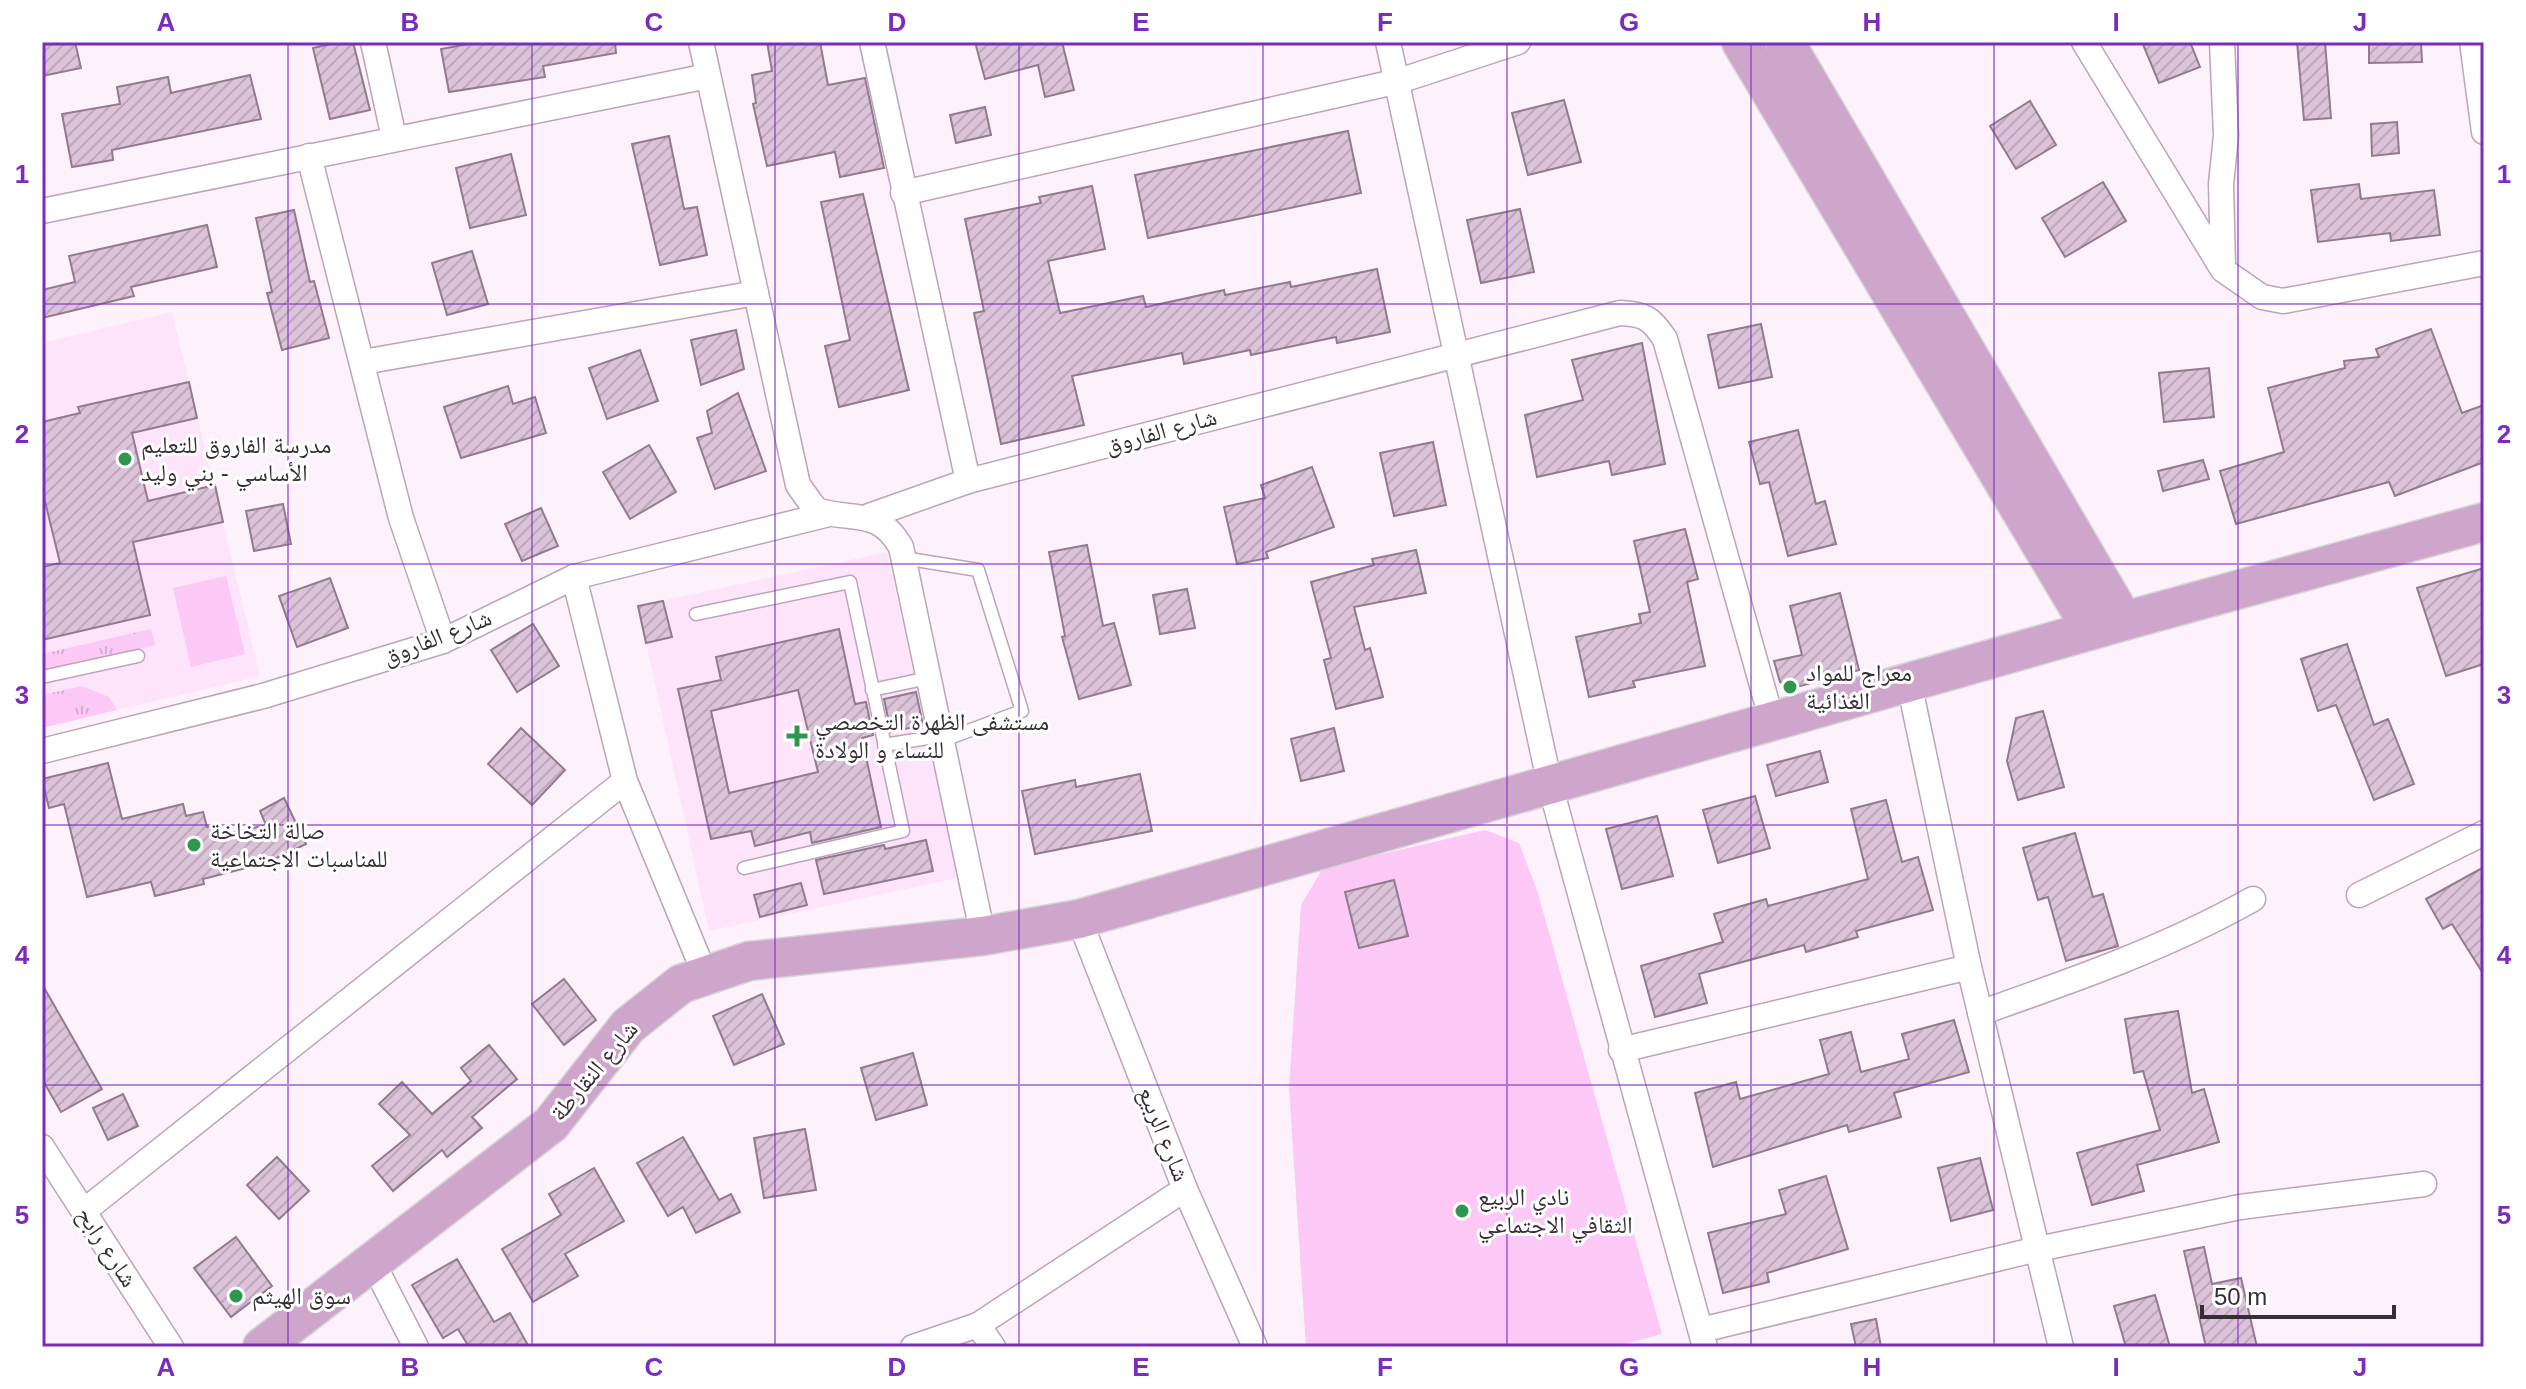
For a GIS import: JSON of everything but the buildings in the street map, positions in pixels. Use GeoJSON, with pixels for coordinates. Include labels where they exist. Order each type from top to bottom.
{"type":"FeatureCollection","features":[{"type":"Feature","properties":{"kind":"main road"},"geometry":{"type":"LineString","coordinates":[[1741,42],[2108,625]]}},
{"type":"Feature","properties":{"kind":"main road"},"geometry":{"type":"LineString","coordinates":[[1785,42],[2108,625]]}},
{"type":"Feature","properties":{"kind":"main road","name":"شارع النقارطة"},"geometry":{"type":"LineString","coordinates":[[262,1347],[551,1124],[628,1026],[681,984],[749,961],[983,936],[1079,919],[2108,625],[2484,522]]}},
{"type":"Feature","properties":{"kind":"street"},"geometry":{"type":"LineString","coordinates":[[373,42],[394,138]]}},
{"type":"Feature","properties":{"kind":"street"},"geometry":{"type":"LineString","coordinates":[[701,42],[798,485],[816,510],[829,514]]}},
{"type":"Feature","properties":{"kind":"street"},"geometry":{"type":"LineString","coordinates":[[872,42],[968,481]]}},
{"type":"Feature","properties":{"kind":"street"},"geometry":{"type":"LineString","coordinates":[[1388,42],[1399,81],[1550,785],[1703,1339],[2038,1249],[2240,1207],[2424,1184]]}},
{"type":"Feature","properties":{"kind":"street"},"geometry":{"type":"LineString","coordinates":[[903,193],[1399,81],[1518,42]]}},
{"type":"Feature","properties":{"kind":"street"},"geometry":{"type":"LineString","coordinates":[[2084,42],[2223,270],[2262,297],[2283,301],[2484,263]]}},
{"type":"Feature","properties":{"kind":"street"},"geometry":{"type":"LineString","coordinates":[[2222,42],[2226,136],[2221,184],[2223,270]]}},
{"type":"Feature","properties":{"kind":"street"},"geometry":{"type":"LineString","coordinates":[[2472,42],[2484,132]]}},
{"type":"Feature","properties":{"kind":"street"},"geometry":{"type":"LineString","coordinates":[[42,211],[708,76]]}},
{"type":"Feature","properties":{"kind":"street"},"geometry":{"type":"LineString","coordinates":[[309,156],[401,518],[443,641]]}},
{"type":"Feature","properties":{"kind":"street"},"geometry":{"type":"LineString","coordinates":[[363,362],[756,293]]}},
{"type":"Feature","properties":{"kind":"street","name":"شارع الفاروق"},"geometry":{"type":"LineString","coordinates":[[42,751],[122,728],[263,696],[443,641],[574,577],[829,514],[869,516],[968,481],[1620,313],[1642,314],[1652,319],[1665,339],[1772,721]]}},
{"type":"Feature","properties":{"kind":"street"},"geometry":{"type":"LineString","coordinates":[[869,516],[892,532],[903,558],[983,936]]}},
{"type":"Feature","properties":{"kind":"street"},"geometry":{"type":"LineString","coordinates":[[574,577],[625,781],[706,977]]}},
{"type":"Feature","properties":{"kind":"street"},"geometry":{"type":"LineString","coordinates":[[1909,683],[1969,967],[2061,1347]]}},
{"type":"Feature","properties":{"kind":"street"},"geometry":{"type":"LineString","coordinates":[[84,1211],[625,781]]}},
{"type":"Feature","properties":{"kind":"street"},"geometry":{"type":"LineString","coordinates":[[2359,895],[2484,833]]}},
{"type":"Feature","properties":{"kind":"street"},"geometry":{"type":"LineString","coordinates":[[1980,1013],[2130,960],[2204,926],[2253,899]]}},
{"type":"Feature","properties":{"kind":"street","name":"شارع الربيع"},"geometry":{"type":"LineString","coordinates":[[1079,919],[1185,1189],[1255,1347]]}},
{"type":"Feature","properties":{"kind":"street"},"geometry":{"type":"LineString","coordinates":[[1621,1050],[1969,967]]}},
{"type":"Feature","properties":{"kind":"street","name":"شارع رابح"},"geometry":{"type":"LineString","coordinates":[[42,1147],[171,1347]]}},
{"type":"Feature","properties":{"kind":"street"},"geometry":{"type":"LineString","coordinates":[[913,1347],[978,1325],[1185,1189]]}},
{"type":"Feature","properties":{"kind":"street"},"geometry":{"type":"LineString","coordinates":[[372,1261],[416,1347]]}},
{"type":"Feature","properties":{"kind":"street"},"geometry":{"type":"LineString","coordinates":[[978,1325],[993,1347]]}},
{"type":"Feature","properties":{"kind":"lane"},"geometry":{"type":"LineString","coordinates":[[884,745],[941,738],[1022,711],[978,570],[903,558]]}},
{"type":"Feature","properties":{"kind":"lane"},"geometry":{"type":"LineString","coordinates":[[696,614],[850,582],[903,831],[744,868]]}},
{"type":"Feature","properties":{"kind":"lane"},"geometry":{"type":"LineString","coordinates":[[42,677],[138,656]]}},
{"type":"Feature","properties":{"kind":"lane"},"geometry":{"type":"LineString","coordinates":[[872,690],[928,678]]}},
{"type":"Feature","properties":{"kind":"shaded area","name":"مدرسة الفاروق للتعليم الأساسي - بني وليد"},"geometry":{"type":"Polygon","coordinates":[[[172,312],[260,676],[42,728],[42,343],[172,312]]]}},
{"type":"Feature","properties":{"kind":"shaded area","name":"مستشفى الظهرة التخصصي للنساء و الولادة"},"geometry":{"type":"Polygon","coordinates":[[[887,552],[958,878],[709,931],[638,606],[887,552]]]}},
{"type":"Feature","properties":{"kind":"green space"},"geometry":{"type":"Polygon","coordinates":[[[226,576],[245,654],[191,667],[173,588],[226,576]]]}},
{"type":"Feature","properties":{"kind":"green space"},"geometry":{"type":"Polygon","coordinates":[[[151,629],[155,645],[42,671],[42,654],[151,629]]]}},
{"type":"Feature","properties":{"kind":"green space"},"geometry":{"type":"Polygon","coordinates":[[[82,686],[109,697],[117,710],[42,728],[42,695],[82,686]]]}},
{"type":"Feature","properties":{"kind":"green space","name":"نادي الربيع الثقافي الاجتماعي"},"geometry":{"type":"Polygon","coordinates":[[[1485,830],[1519,843],[1537,890],[1662,1334],[1614,1347],[1306,1347],[1289,1088],[1301,905],[1323,868],[1485,830]]]}},
{"type":"Feature","properties":{"kind":"place","name":"مدرسة الفاروق للتعليم الأساسي - بني وليد"},"geometry":{"type":"Point","coordinates":[125,459]}},
{"type":"Feature","properties":{"kind":"place","name":"معراج للمواد الغذائية"},"geometry":{"type":"Point","coordinates":[1790,687]}},
{"type":"Feature","properties":{"kind":"place","name":"مستشفى الظهرة التخصصي للنساء و الولادة"},"geometry":{"type":"Point","coordinates":[797,736]}},
{"type":"Feature","properties":{"kind":"place","name":"صالة التخاخة للمناسبات الاجتماعية"},"geometry":{"type":"Point","coordinates":[194,845]}},
{"type":"Feature","properties":{"kind":"place","name":"نادي الربيع الثقافي الاجتماعي"},"geometry":{"type":"Point","coordinates":[1462,1211]}},
{"type":"Feature","properties":{"kind":"place","name":"سوق الهيثم"},"geometry":{"type":"Point","coordinates":[236,1296]}}]}
